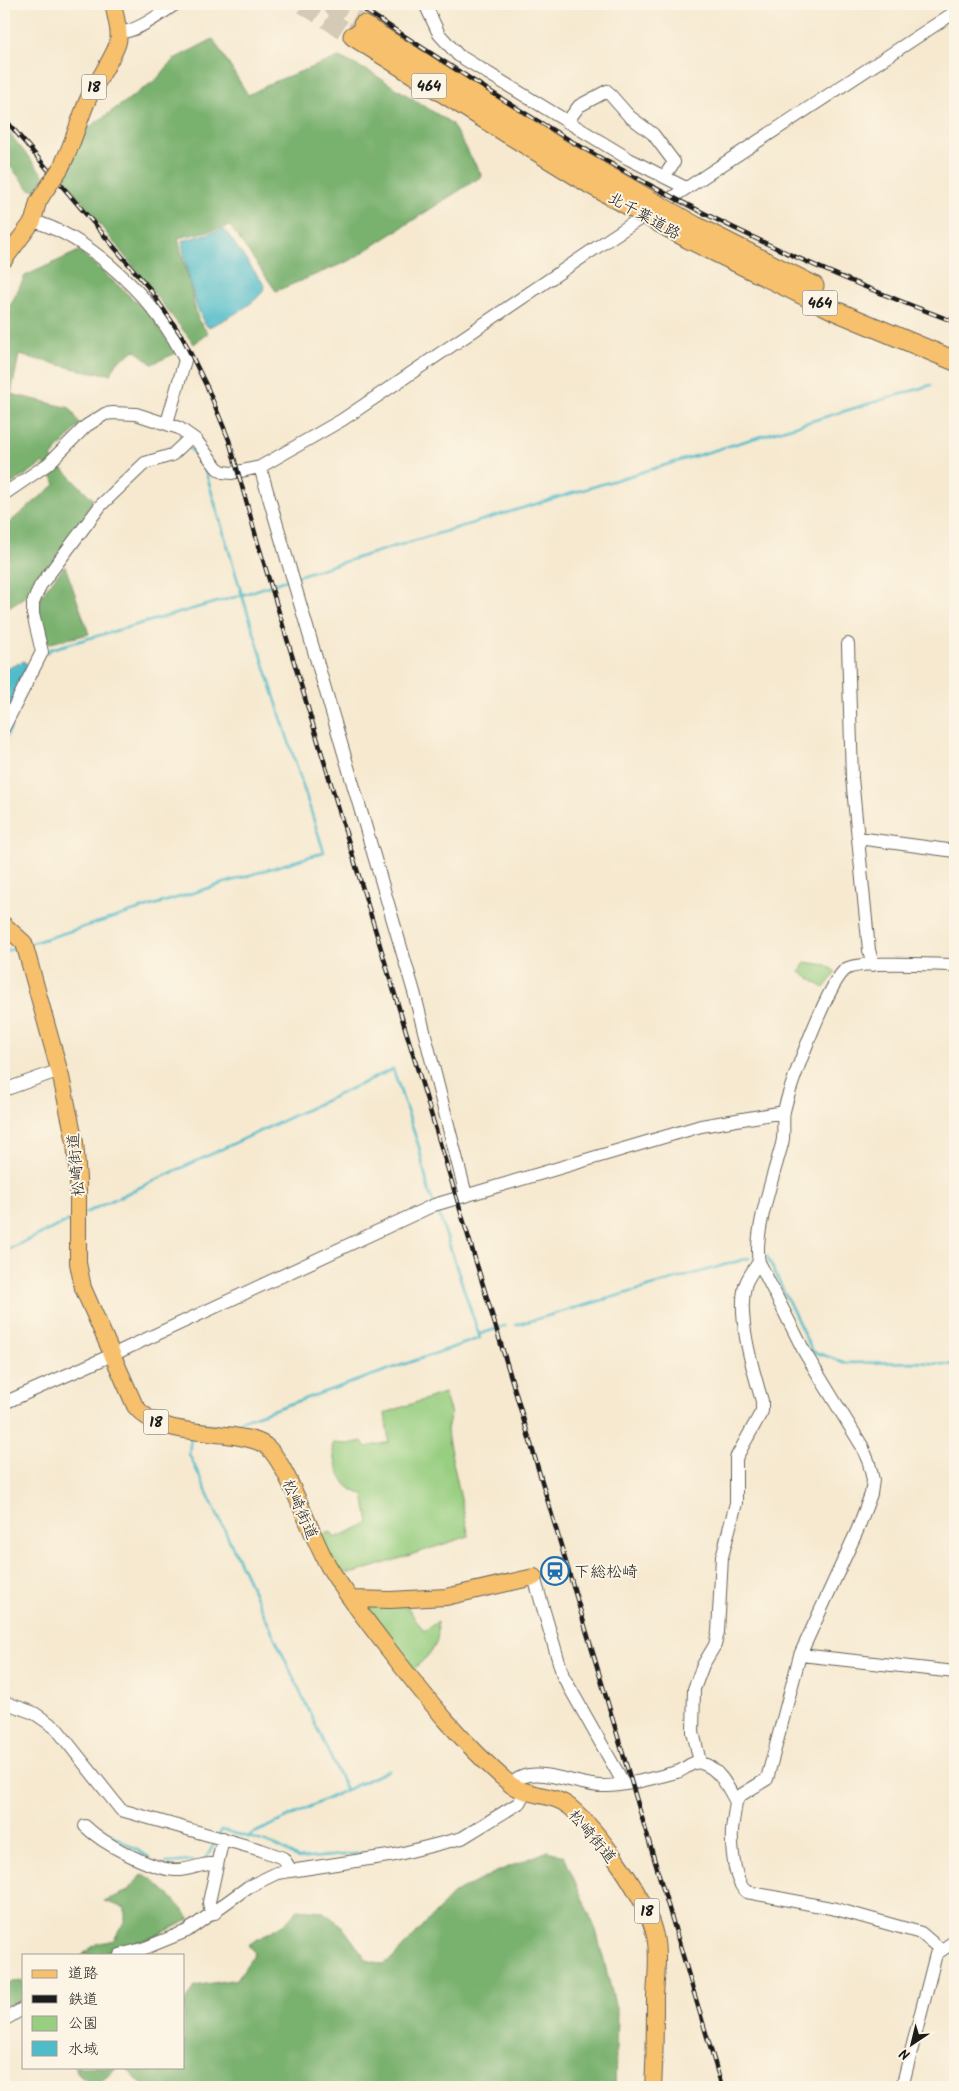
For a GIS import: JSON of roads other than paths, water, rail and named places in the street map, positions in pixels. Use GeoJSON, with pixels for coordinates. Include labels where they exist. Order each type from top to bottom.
{"type":"FeatureCollection","features":[{"type":"Feature","properties":{"kind":"highway","name":"北千葉道路"},"geometry":{"type":"LineString","coordinates":[[358,30],[511,127],[590,184],[955,352]]}},
{"type":"Feature","properties":{"kind":"highway","name":"北千葉道路"},"geometry":{"type":"LineString","coordinates":[[693,233],[838,312],[955,361]]}},
{"type":"Feature","properties":{"kind":"main road","name":"18"},"geometry":{"type":"LineString","coordinates":[[4,260],[33,221],[38,202],[71,150],[80,119],[90,96],[117,46],[118,32],[114,4]]}},
{"type":"Feature","properties":{"kind":"main road","name":"松崎街道"},"geometry":{"type":"LineString","coordinates":[[4,925],[24,943],[60,1070],[75,1142],[78,1179],[80,1275],[88,1301],[135,1406],[147,1418],[168,1426],[248,1438],[259,1442],[272,1452],[285,1473],[318,1547],[351,1599],[440,1715],[518,1789],[558,1799],[578,1815],[611,1854],[649,1915],[657,1949],[653,2087]]}},
{"type":"Feature","properties":{"kind":"main road"},"geometry":{"type":"LineString","coordinates":[[351,1599],[390,1600],[446,1597],[534,1577]]}},
{"type":"Feature","properties":{"kind":"street"},"geometry":{"type":"LineString","coordinates":[[118,32],[126,32],[140,26],[176,4]]}},
{"type":"Feature","properties":{"kind":"street"},"geometry":{"type":"LineString","coordinates":[[425,4],[439,34],[458,55],[629,159],[686,188]]}},
{"type":"Feature","properties":{"kind":"street"},"geometry":{"type":"LineString","coordinates":[[4,494],[48,464],[86,426],[105,414],[129,414],[167,423],[202,446],[217,468],[223,472],[232,473],[260,467],[342,420],[686,188],[955,12]]}},
{"type":"Feature","properties":{"kind":"street"},"geometry":{"type":"LineString","coordinates":[[567,122],[579,106],[607,91],[629,116],[653,134],[674,162],[664,177]]}},
{"type":"Feature","properties":{"kind":"street"},"geometry":{"type":"LineString","coordinates":[[33,221],[75,238],[89,248],[151,306],[179,348],[185,360],[167,423]]}},
{"type":"Feature","properties":{"kind":"street"},"geometry":{"type":"LineString","coordinates":[[4,727],[42,652],[33,614],[33,602],[40,586],[101,505],[145,463],[172,455],[191,437]]}},
{"type":"Feature","properties":{"kind":"street"},"geometry":{"type":"LineString","coordinates":[[260,467],[414,992],[466,1195]]}},
{"type":"Feature","properties":{"kind":"street"},"geometry":{"type":"LineString","coordinates":[[848,644],[852,778],[869,950],[873,964]]}},
{"type":"Feature","properties":{"kind":"street"},"geometry":{"type":"LineString","coordinates":[[858,838],[955,851]]}},
{"type":"Feature","properties":{"kind":"street"},"geometry":{"type":"LineString","coordinates":[[940,1950],[920,1933],[836,1909],[747,1892],[738,1883],[733,1849],[732,1823],[736,1802],[741,1795],[767,1779],[801,1655],[857,1531],[871,1494],[872,1473],[862,1446],[805,1353],[759,1262],[757,1249],[760,1229],[784,1137],[784,1112],[812,1032],[834,985],[847,969],[873,964],[955,966]]}},
{"type":"Feature","properties":{"kind":"street"},"geometry":{"type":"LineString","coordinates":[[4,1090],[60,1070]]}},
{"type":"Feature","properties":{"kind":"street"},"geometry":{"type":"LineString","coordinates":[[4,1403],[112,1355],[425,1209],[466,1195],[701,1126],[784,1112]]}},
{"type":"Feature","properties":{"kind":"street"},"geometry":{"type":"LineString","coordinates":[[700,1762],[692,1716],[694,1689],[703,1665],[715,1645],[718,1632],[722,1557],[736,1503],[736,1458],[762,1411],[762,1401],[744,1323],[745,1285],[759,1262]]}},
{"type":"Feature","properties":{"kind":"street"},"geometry":{"type":"LineString","coordinates":[[534,1577],[563,1676],[624,1784]]}},
{"type":"Feature","properties":{"kind":"street"},"geometry":{"type":"LineString","coordinates":[[801,1655],[955,1672]]}},
{"type":"Feature","properties":{"kind":"street"},"geometry":{"type":"LineString","coordinates":[[4,1702],[34,1713],[56,1728],[121,1810],[223,1838],[283,1858],[290,1870]]}},
{"type":"Feature","properties":{"kind":"street"},"geometry":{"type":"LineString","coordinates":[[123,1954],[168,1939],[215,1913],[263,1878],[290,1870],[363,1861],[450,1842],[477,1830],[519,1803],[518,1789],[520,1777],[535,1775],[592,1785],[624,1784],[680,1771],[700,1762],[714,1769],[736,1802]]}},
{"type":"Feature","properties":{"kind":"street"},"geometry":{"type":"LineString","coordinates":[[85,1826],[112,1845],[167,1869],[186,1869],[216,1864]]}},
{"type":"Feature","properties":{"kind":"street"},"geometry":{"type":"LineString","coordinates":[[215,1913],[210,1909],[209,1902],[223,1838]]}},
{"type":"Feature","properties":{"kind":"street"},"geometry":{"type":"LineString","coordinates":[[902,2087],[934,1961],[940,1950],[955,1941]]}},
{"type":"Feature","properties":{"kind":"street"},"geometry":{"type":"LineString","coordinates":[[4,2020],[22,2009]]}},
{"type":"Feature","properties":{"kind":"water"},"geometry":{"type":"Polygon","coordinates":[[[224,229],[265,286],[257,298],[249,304],[231,316],[208,327],[199,312],[195,300],[182,241],[224,229]]]}},
{"type":"Feature","properties":{"kind":"water"},"geometry":{"type":"Polygon","coordinates":[[[24,661],[30,669],[4,717],[4,670],[24,661]]]}},
{"type":"Feature","properties":{"kind":"waterway"},"geometry":{"type":"LineString","coordinates":[[297,576],[931,385]]}},
{"type":"Feature","properties":{"kind":"waterway"},"geometry":{"type":"LineString","coordinates":[[29,944],[324,852],[242,595],[203,463],[188,447]]}},
{"type":"Feature","properties":{"kind":"waterway"},"geometry":{"type":"LineString","coordinates":[[47,653],[51,649],[242,595],[289,579]]}},
{"type":"Feature","properties":{"kind":"waterway"},"geometry":{"type":"LineString","coordinates":[[4,742],[11,728]]}},
{"type":"Feature","properties":{"kind":"waterway"},"geometry":{"type":"LineString","coordinates":[[4,952],[19,947]]}},
{"type":"Feature","properties":{"kind":"waterway"},"geometry":{"type":"LineString","coordinates":[[85,1213],[393,1069],[419,1147],[429,1193],[433,1201]]}},
{"type":"Feature","properties":{"kind":"waterway"},"geometry":{"type":"LineString","coordinates":[[223,1427],[480,1338],[437,1208]]}},
{"type":"Feature","properties":{"kind":"waterway"},"geometry":{"type":"LineString","coordinates":[[4,1251],[73,1219]]}},
{"type":"Feature","properties":{"kind":"waterway"},"geometry":{"type":"LineString","coordinates":[[763,1256],[767,1256],[812,1351],[846,1363],[917,1362],[955,1365]]}},
{"type":"Feature","properties":{"kind":"waterway"},"geometry":{"type":"LineString","coordinates":[[516,1325],[749,1258]]}},
{"type":"Feature","properties":{"kind":"waterway"},"geometry":{"type":"LineString","coordinates":[[480,1334],[505,1326]]}},
{"type":"Feature","properties":{"kind":"waterway"},"geometry":{"type":"LineString","coordinates":[[194,1424],[195,1422],[215,1426]]}},
{"type":"Feature","properties":{"kind":"waterway"},"geometry":{"type":"LineString","coordinates":[[191,1437],[189,1454],[346,1790]]}},
{"type":"Feature","properties":{"kind":"waterway"},"geometry":{"type":"LineString","coordinates":[[249,1838],[250,1835],[389,1770]]}},
{"type":"Feature","properties":{"kind":"waterway"},"geometry":{"type":"LineString","coordinates":[[97,1826],[149,1857]]}},
{"type":"Feature","properties":{"kind":"waterway"},"geometry":{"type":"LineString","coordinates":[[219,1835],[222,1830],[262,1841],[281,1848],[298,1859],[365,1853]]}},
{"type":"Feature","properties":{"kind":"waterway"},"geometry":{"type":"LineString","coordinates":[[206,1858],[215,1842]]}},
{"type":"Feature","properties":{"kind":"waterway"},"geometry":{"type":"LineString","coordinates":[[166,1863],[193,1861]]}},
{"type":"Feature","properties":{"kind":"tunnel"},"geometry":{"type":"LineString","coordinates":[[303,4],[353,36]]}},
{"type":"Feature","properties":{"kind":"tunnel"},"geometry":{"type":"LineString","coordinates":[[329,4],[363,25]]}},
{"type":"Feature","properties":{"kind":"railway"},"geometry":{"type":"LineString","coordinates":[[366,11],[481,86],[642,181],[774,247],[909,305],[955,322]]}},
{"type":"Feature","properties":{"kind":"railway"},"geometry":{"type":"LineString","coordinates":[[4,118],[149,288],[183,338],[208,389],[229,440],[257,540],[510,1374],[722,2087]]}},
{"type":"Feature","properties":{"kind":"place","name":"下総松崎"},"geometry":{"type":"Point","coordinates":[555,1571]}}]}
